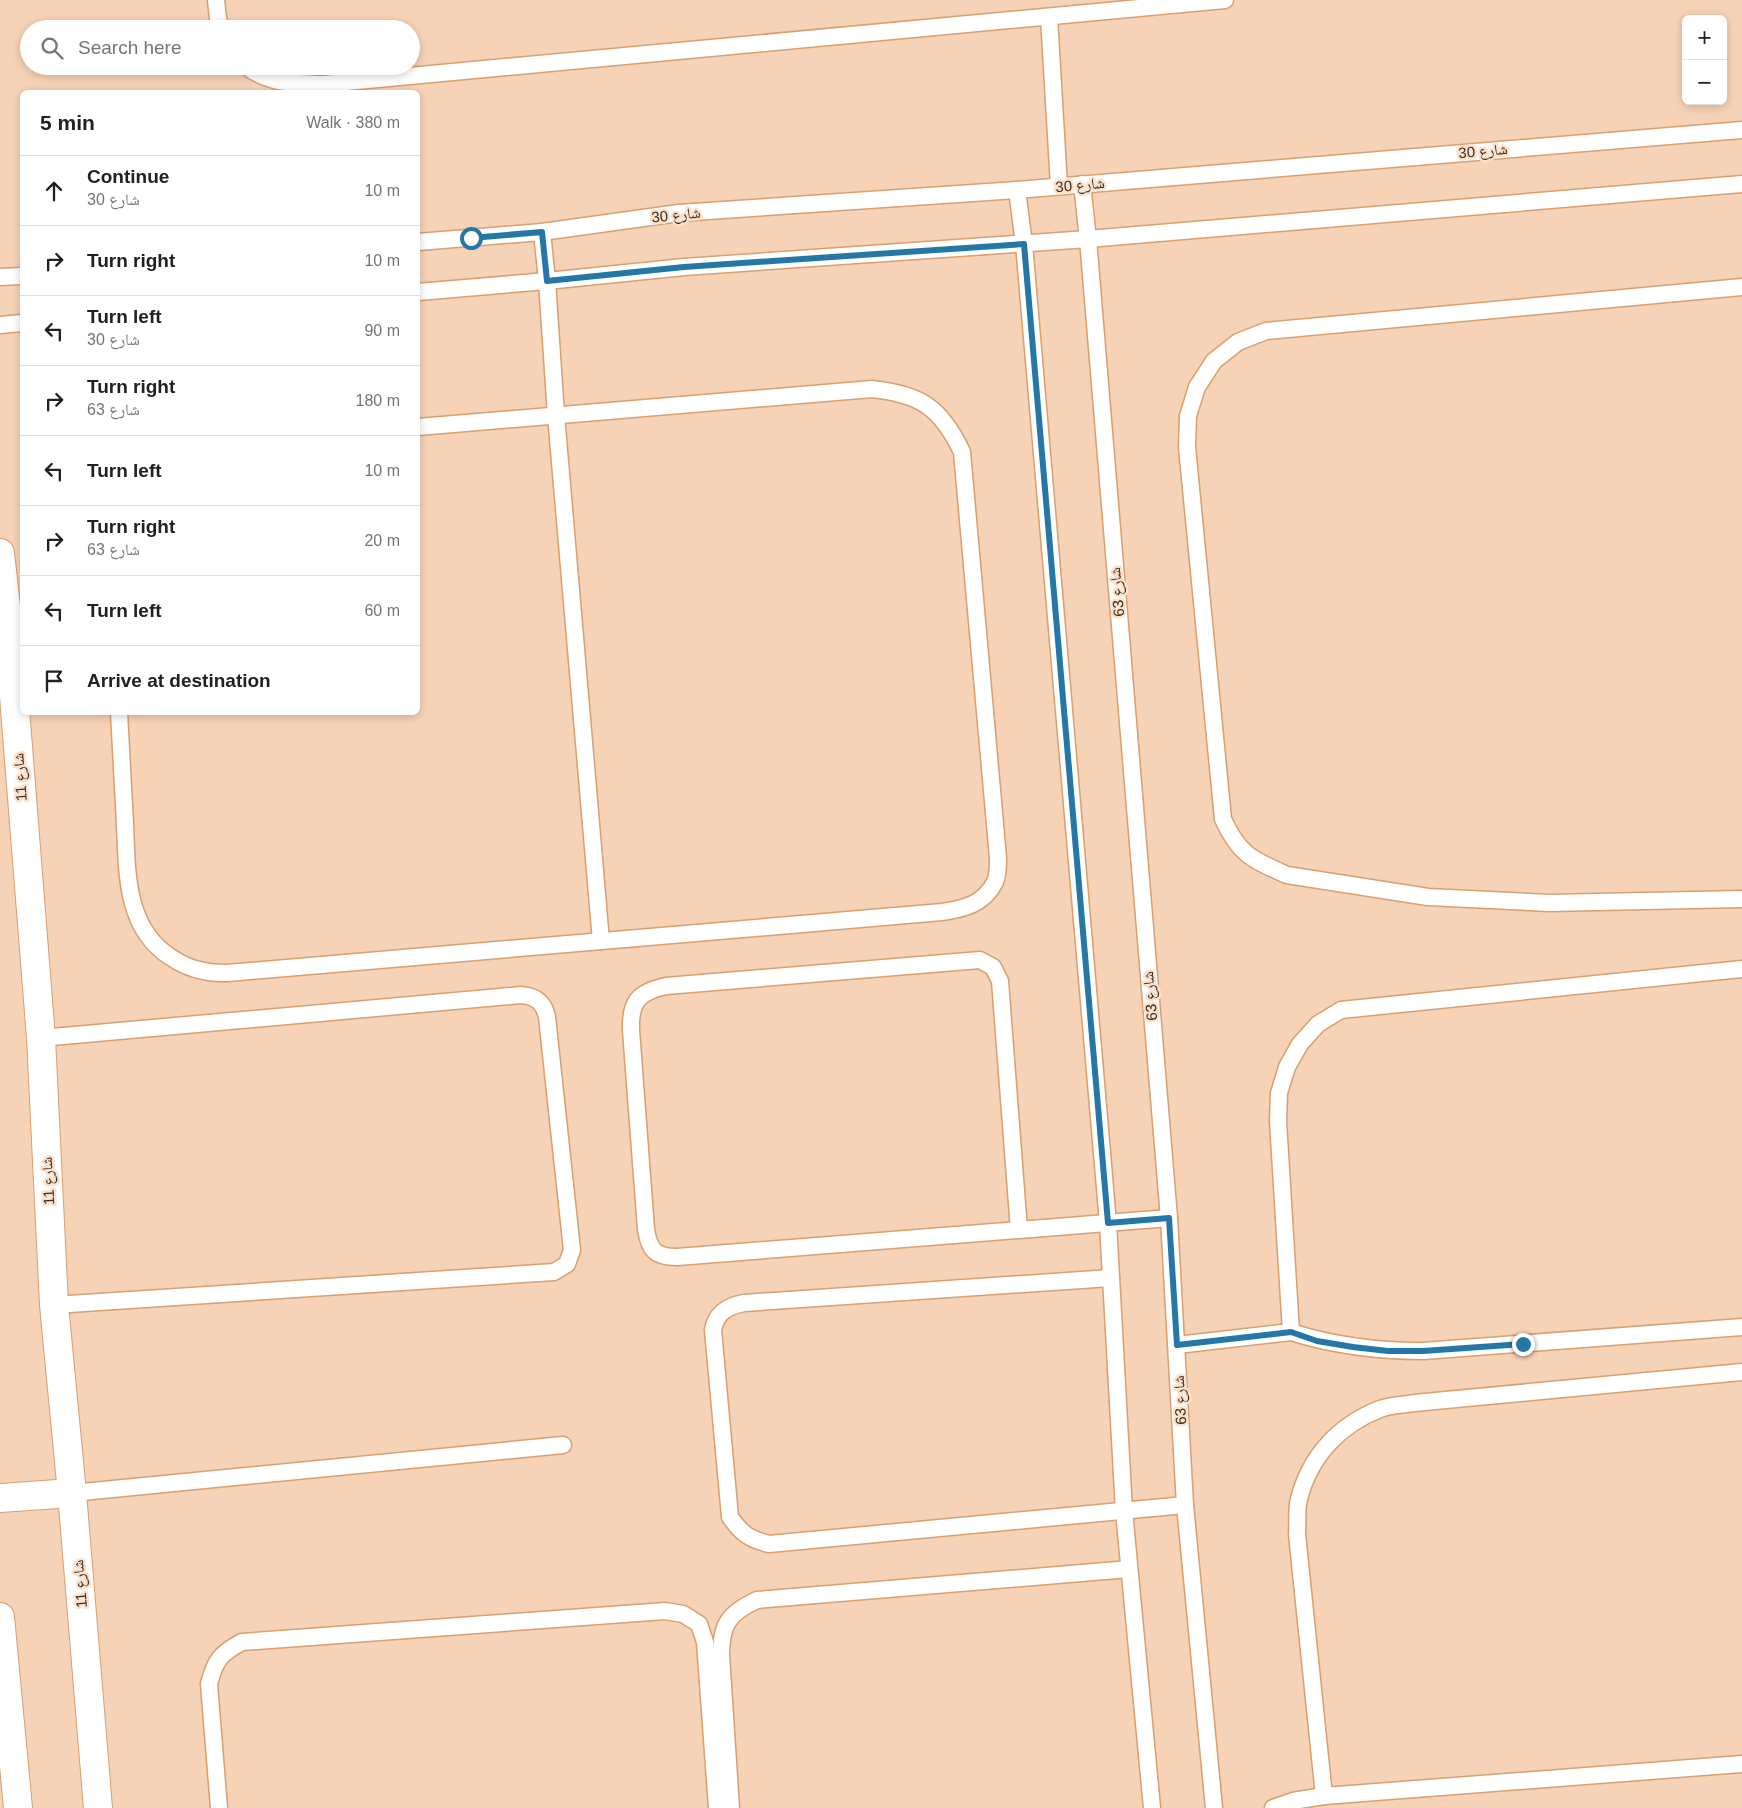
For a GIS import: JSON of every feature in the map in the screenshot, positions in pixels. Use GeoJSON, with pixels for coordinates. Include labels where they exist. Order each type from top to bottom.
{"type":"FeatureCollection","features":[{"type":"Feature","properties":{"kind":"street","name":"شارع 11"},"geometry":{"type":"LineString","coordinates":[[0,553],[10,643],[40,1038],[54,1305],[72,1493],[98,1808]]}},
{"type":"Feature","properties":{"kind":"street"},"geometry":{"type":"LineString","coordinates":[[0,1498],[72,1493]]}},
{"type":"Feature","properties":{"kind":"street"},"geometry":{"type":"LineString","coordinates":[[0,1617],[7,1766],[18,1808]]}},
{"type":"Feature","properties":{"kind":"lane"},"geometry":{"type":"LineString","coordinates":[[216,0],[219,20]]}},
{"type":"Feature","properties":{"kind":"lane"},"geometry":{"type":"LineString","coordinates":[[260,75],[276,82],[324,84],[1049,17],[1176,2],[1225,0]]}},
{"type":"Feature","properties":{"kind":"lane"},"geometry":{"type":"LineString","coordinates":[[1049,17],[1059,186]]}},
{"type":"Feature","properties":{"kind":"lane","name":"شارع 30"},"geometry":{"type":"LineString","coordinates":[[420,242],[542,232],[679,214],[1017,190],[1742,130]]}},
{"type":"Feature","properties":{"kind":"lane","name":"شارع 63"},"geometry":{"type":"LineString","coordinates":[[1082,184],[1169,1218],[1185,1505],[1214,1808]]}},
{"type":"Feature","properties":{"kind":"lane"},"geometry":{"type":"LineString","coordinates":[[420,292],[684,267],[1088,239],[1742,184]]}},
{"type":"Feature","properties":{"kind":"lane"},"geometry":{"type":"LineString","coordinates":[[1017,190],[1024,244],[1108,1223],[1124,1511],[1152,1808]]}},
{"type":"Feature","properties":{"kind":"lane"},"geometry":{"type":"LineString","coordinates":[[542,232],[601,941]]}},
{"type":"Feature","properties":{"kind":"lane"},"geometry":{"type":"LineString","coordinates":[[0,278],[20,276]]}},
{"type":"Feature","properties":{"kind":"lane"},"geometry":{"type":"LineString","coordinates":[[1742,287],[1266,330],[1238,342],[1214,361],[1197,387],[1188,416],[1187,447],[1223,819],[1232,839],[1247,855],[1287,875],[1428,897],[1550,904],[1742,898]]}},
{"type":"Feature","properties":{"kind":"lane"},"geometry":{"type":"LineString","coordinates":[[0,325],[20,323]]}},
{"type":"Feature","properties":{"kind":"lane"},"geometry":{"type":"LineString","coordinates":[[119,715],[129,888],[135,912],[145,932],[161,950],[181,964],[203,971],[226,973],[962,909],[983,899],[996,881],[998,858],[962,452],[952,430],[936,412],[917,399],[895,391],[872,388],[420,427]]}},
{"type":"Feature","properties":{"kind":"lane"},"geometry":{"type":"LineString","coordinates":[[1019,1230],[1003,999],[1000,981],[993,967],[980,960],[971,960],[666,986],[650,989],[638,999],[631,1014],[646,1229],[648,1242],[654,1252],[665,1257],[1019,1230],[1169,1218]]}},
{"type":"Feature","properties":{"kind":"lane"},"geometry":{"type":"LineString","coordinates":[[1291,1332],[1278,1121],[1279,1093],[1286,1067],[1300,1044],[1318,1024],[1342,1010],[1742,969]]}},
{"type":"Feature","properties":{"kind":"lane"},"geometry":{"type":"LineString","coordinates":[[40,1038],[520,995],[535,998],[546,1009],[572,1250],[567,1264],[554,1272],[54,1305]]}},
{"type":"Feature","properties":{"kind":"lane"},"geometry":{"type":"LineString","coordinates":[[1111,1278],[744,1304],[727,1308],[720,1313],[715,1321],[713,1330],[730,1517],[740,1530],[753,1540],[769,1544],[1185,1505]]}},
{"type":"Feature","properties":{"kind":"lane"},"geometry":{"type":"LineString","coordinates":[[1177,1345],[1291,1332],[1317,1341],[1353,1347],[1388,1351],[1423,1351],[1742,1327]]}},
{"type":"Feature","properties":{"kind":"lane"},"geometry":{"type":"LineString","coordinates":[[1324,1796],[1297,1534],[1299,1501],[1309,1470],[1327,1443],[1352,1422],[1382,1408],[1424,1402],[1742,1372]]}},
{"type":"Feature","properties":{"kind":"lane"},"geometry":{"type":"LineString","coordinates":[[72,1493],[563,1445]]}},
{"type":"Feature","properties":{"kind":"lane"},"geometry":{"type":"LineString","coordinates":[[731,1808],[721,1637],[728,1620],[741,1607],[757,1600],[1129,1569]]}},
{"type":"Feature","properties":{"kind":"lane"},"geometry":{"type":"LineString","coordinates":[[219,1808],[209,1684],[214,1666],[226,1650],[242,1642],[665,1611],[683,1614],[699,1624],[705,1642],[717,1808]]}},
{"type":"Feature","properties":{"kind":"lane"},"geometry":{"type":"LineString","coordinates":[[1274,1808],[1293,1801],[1324,1796],[1742,1764]]}},
{"type":"Feature","properties":{"kind":"route"},"geometry":{"type":"LineString","coordinates":[[471,238],[542,232],[547,281],[684,267],[1024,244],[1108,1223],[1169,1218],[1177,1345],[1291,1332],[1317,1341],[1388,1351],[1423,1351],[1523,1344]]}}]}
